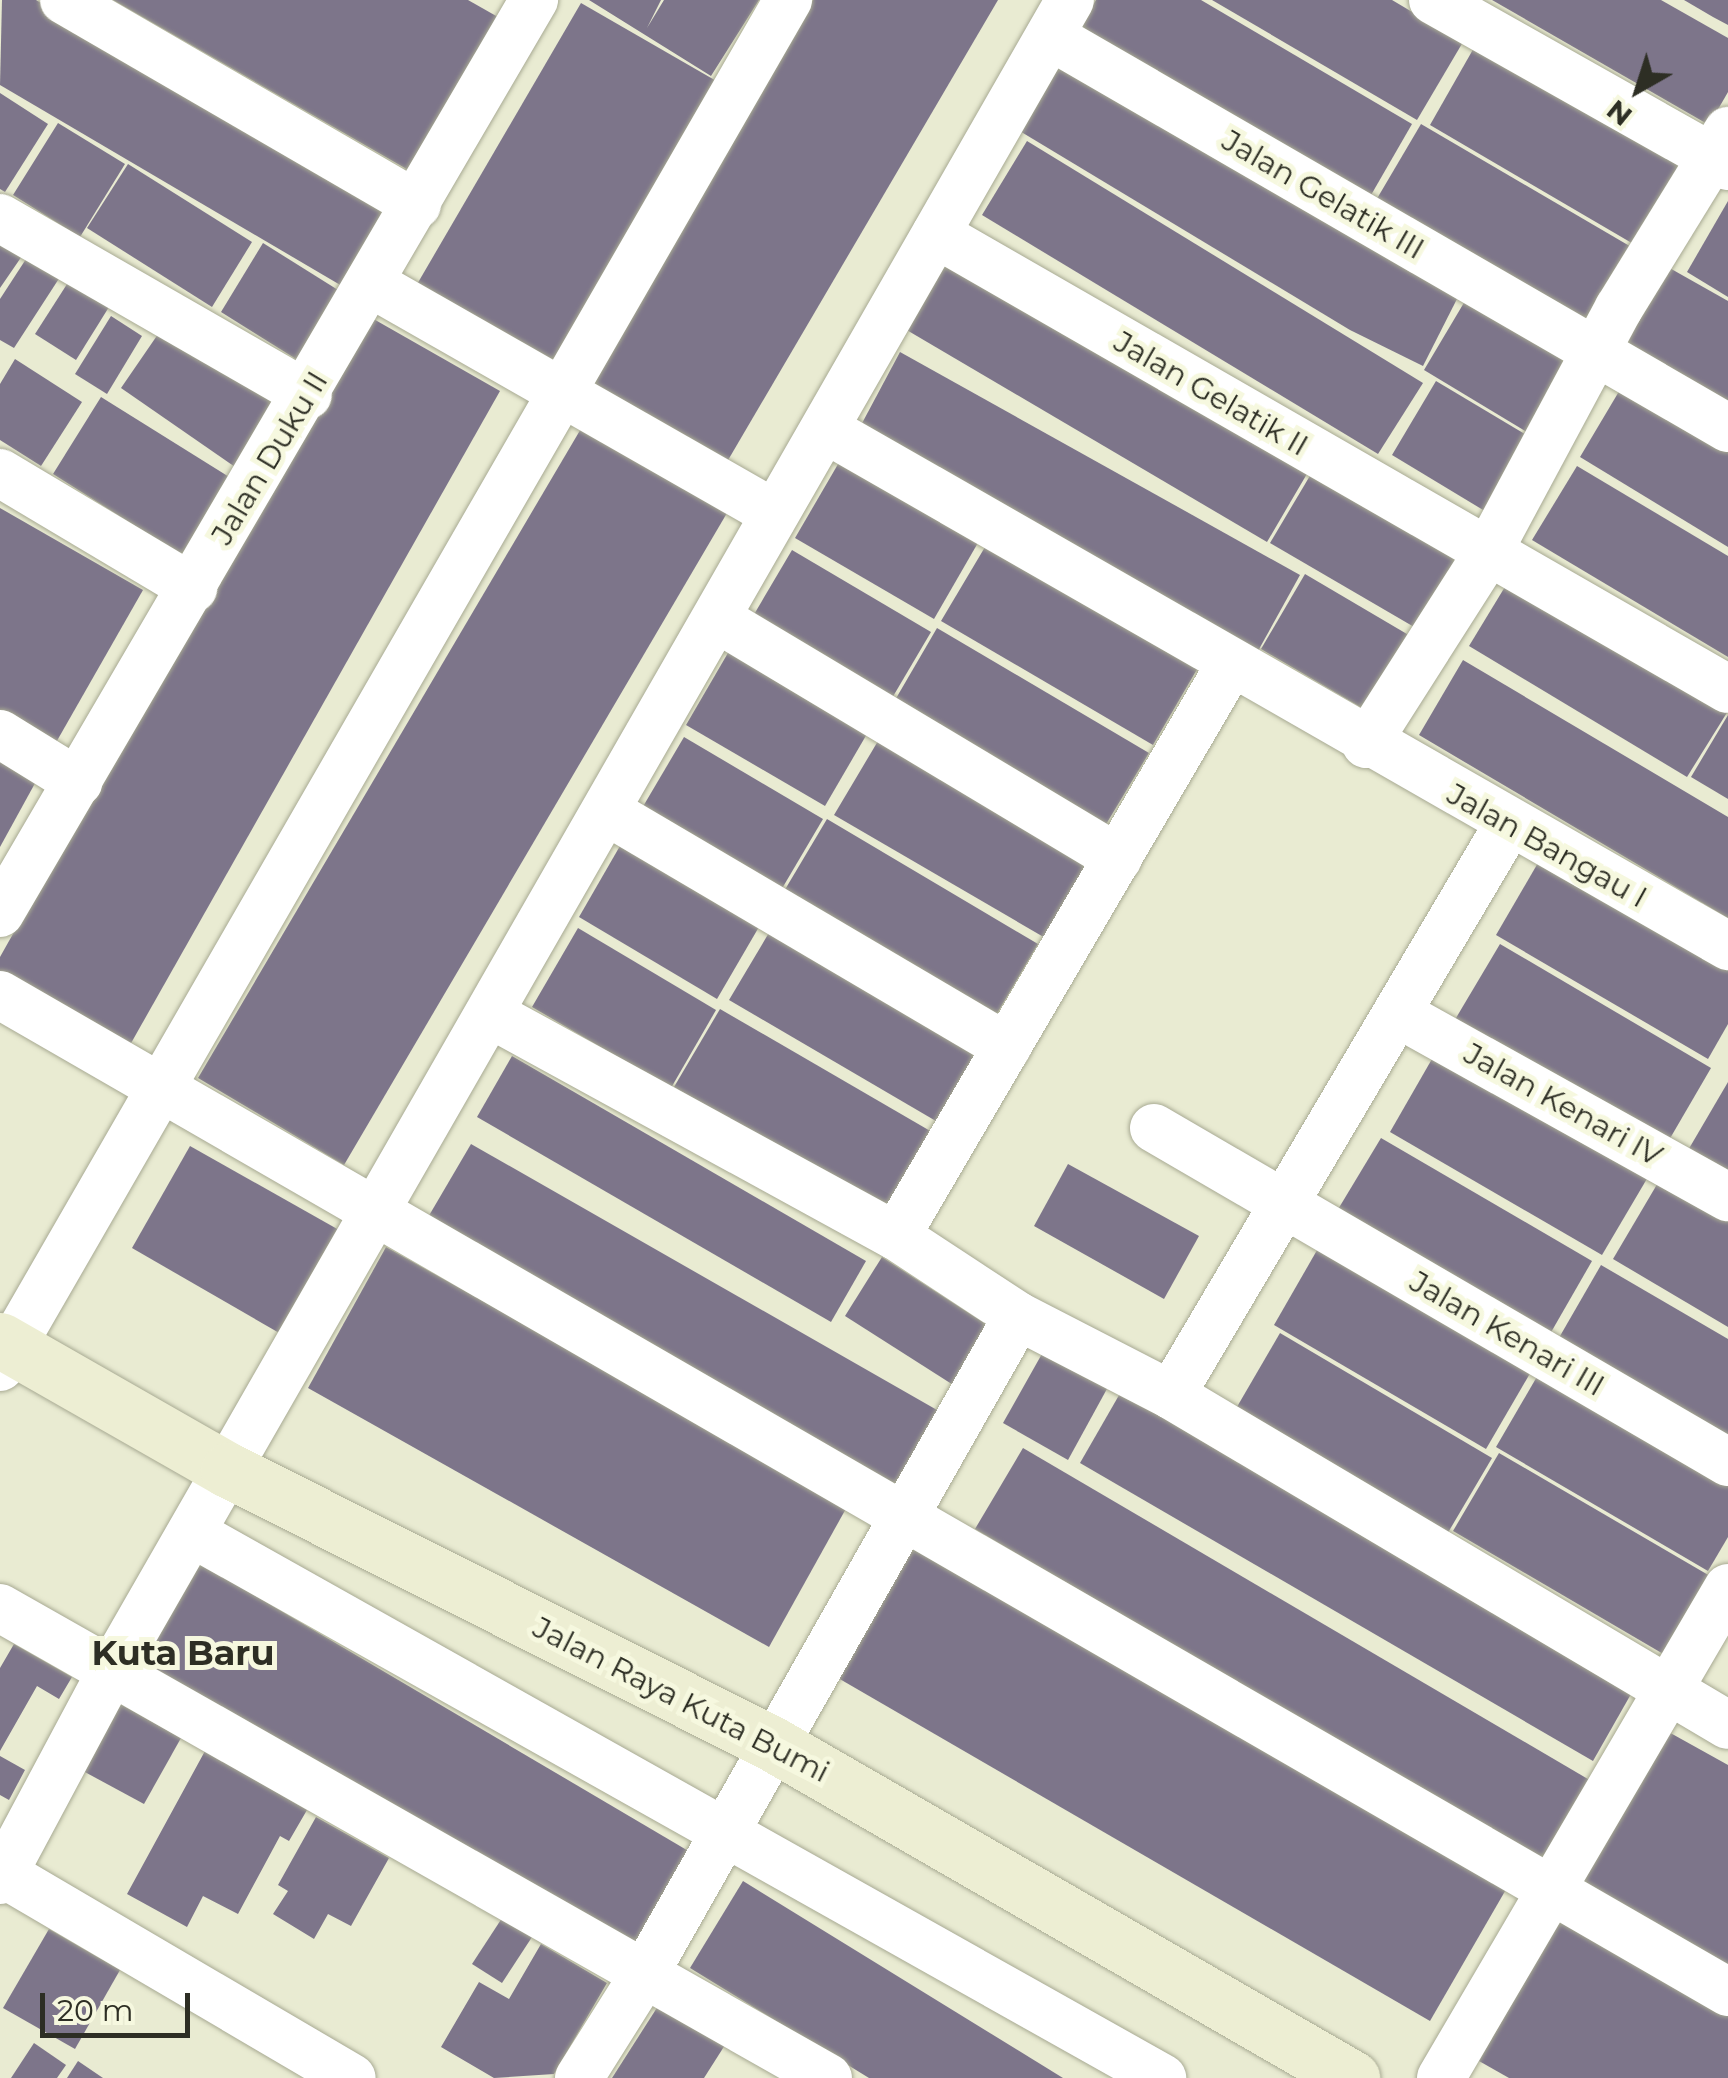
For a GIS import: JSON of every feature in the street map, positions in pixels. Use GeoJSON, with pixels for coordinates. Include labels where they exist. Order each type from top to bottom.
{"type":"FeatureCollection","features":[{"type":"Feature","properties":{"kind":"street"},"geometry":{"type":"LineString","coordinates":[[64,0],[417,205]]}},
{"type":"Feature","properties":{"kind":"street"},"geometry":{"type":"LineString","coordinates":[[4,1351],[159,1091],[788,0]]}},
{"type":"Feature","properties":{"kind":"street"},"geometry":{"type":"LineString","coordinates":[[1366,744],[1486,554],[1595,355],[1723,152],[1433,0]]}},
{"type":"Feature","properties":{"kind":"street","name":"Jalan Duku II"},"geometry":{"type":"LineString","coordinates":[[0,913],[308,396],[527,3]]}},
{"type":"Feature","properties":{"kind":"street"},"geometry":{"type":"LineString","coordinates":[[352,2078],[2,1877],[112,1670],[492,1015],[1060,18]]}},
{"type":"Feature","properties":{"kind":"street","name":"Jalan Gelatik III"},"geometry":{"type":"LineString","coordinates":[[1060,18],[1595,355],[1728,428]]}},
{"type":"Feature","properties":{"kind":"street"},"geometry":{"type":"LineString","coordinates":[[0,218],[308,396]]}},
{"type":"Feature","properties":{"kind":"street","name":"Jalan Gelatik II"},"geometry":{"type":"LineString","coordinates":[[936,234],[1486,554],[1728,688]]}},
{"type":"Feature","properties":{"kind":"street"},"geometry":{"type":"LineString","coordinates":[[372,284],[774,514]]}},
{"type":"Feature","properties":{"kind":"street","name":"Jalan Bangau I"},"geometry":{"type":"LineString","coordinates":[[825,429],[1508,826],[1728,946]]}},
{"type":"Feature","properties":{"kind":"street"},"geometry":{"type":"LineString","coordinates":[[0,473],[194,588]]}},
{"type":"Feature","properties":{"kind":"street"},"geometry":{"type":"LineString","coordinates":[[718,619],[1118,858]]}},
{"type":"Feature","properties":{"kind":"street"},"geometry":{"type":"LineString","coordinates":[[896,1236],[1230,666]]}},
{"type":"Feature","properties":{"kind":"street"},"geometry":{"type":"LineString","coordinates":[[0,734],[78,782]]}},
{"type":"Feature","properties":{"kind":"street"},"geometry":{"type":"LineString","coordinates":[[608,812],[1007,1047]]}},
{"type":"Feature","properties":{"kind":"street"},"geometry":{"type":"LineString","coordinates":[[1171,1395],[1508,826]]}},
{"type":"Feature","properties":{"kind":"street"},"geometry":{"type":"LineString","coordinates":[[0,995],[159,1091],[1728,1992]]}},
{"type":"Feature","properties":{"kind":"street","name":"Jalan Kenari IV"},"geometry":{"type":"LineString","coordinates":[[1397,1012],[1728,1198]]}},
{"type":"Feature","properties":{"kind":"street"},"geometry":{"type":"LineString","coordinates":[[492,1015],[896,1236],[1018,1316],[1171,1395],[1728,1726]]}},
{"type":"Feature","properties":{"kind":"street","name":"Jalan Kenari III"},"geometry":{"type":"LineString","coordinates":[[1154,1128],[1728,1462]]}},
{"type":"Feature","properties":{"kind":"street"},"geometry":{"type":"LineString","coordinates":[[578,2078],[645,1973],[900,1514],[1018,1316]]}},
{"type":"Feature","properties":{"kind":"street","name":"Jalan Raya Kuta Bumi"},"geometry":{"type":"LineString","coordinates":[[4,1351],[228,1470],[771,1743],[1352,2078]]}},
{"type":"Feature","properties":{"kind":"street"},"geometry":{"type":"LineString","coordinates":[[192,1533],[724,1828],[1162,2078]]}},
{"type":"Feature","properties":{"kind":"street"},"geometry":{"type":"LineString","coordinates":[[1442,2078],[1728,1588]]}},
{"type":"Feature","properties":{"kind":"street"},"geometry":{"type":"LineString","coordinates":[[0,1608],[828,2078]]}},
{"type":"Feature","properties":{"kind":"building"},"geometry":{"type":"Polygon","coordinates":[[[2,0],[36,0],[389,207],[342,286],[0,85],[2,0]]]}},
{"type":"Feature","properties":{"kind":"building"},"geometry":{"type":"Polygon","coordinates":[[[113,0],[468,0],[505,21],[417,175],[113,0]]]}},
{"type":"Feature","properties":{"kind":"building"},"geometry":{"type":"Polygon","coordinates":[[[589,0],[661,0],[647,28],[664,0],[759,0],[711,76],[589,0]]]}},
{"type":"Feature","properties":{"kind":"building"},"geometry":{"type":"Polygon","coordinates":[[[813,0],[998,0],[724,467],[586,385],[813,0]]]}},
{"type":"Feature","properties":{"kind":"building"},"geometry":{"type":"Polygon","coordinates":[[[1096,0],[1201,0],[1412,124],[1367,202],[1077,32],[1096,0]]]}},
{"type":"Feature","properties":{"kind":"building"},"geometry":{"type":"Polygon","coordinates":[[[1212,0],[1392,0],[1463,42],[1417,120],[1212,0]]]}},
{"type":"Feature","properties":{"kind":"building"},"geometry":{"type":"Polygon","coordinates":[[[1492,0],[1661,0],[1728,38],[1728,92],[1709,125],[1492,0]]]}},
{"type":"Feature","properties":{"kind":"building"},"geometry":{"type":"Polygon","coordinates":[[[1684,0],[1728,0],[1728,25],[1713,17],[1684,0]]]}},
{"type":"Feature","properties":{"kind":"building"},"geometry":{"type":"Polygon","coordinates":[[[581,3],[725,86],[558,370],[416,286],[581,3]]]}},
{"type":"Feature","properties":{"kind":"building"},"geometry":{"type":"Polygon","coordinates":[[[1475,46],[1687,170],[1642,249],[1430,125],[1475,46]]]}},
{"type":"Feature","properties":{"kind":"building"},"geometry":{"type":"Polygon","coordinates":[[[1062,56],[1460,293],[1423,366],[1350,330],[1018,130],[1062,56]]]}},
{"type":"Feature","properties":{"kind":"building"},"geometry":{"type":"Polygon","coordinates":[[[0,93],[48,124],[5,192],[0,189],[0,93]]]}},
{"type":"Feature","properties":{"kind":"building"},"geometry":{"type":"Polygon","coordinates":[[[58,123],[125,164],[80,237],[13,195],[58,123]]]}},
{"type":"Feature","properties":{"kind":"building"},"geometry":{"type":"Polygon","coordinates":[[[1421,124],[1633,248],[1587,327],[1375,202],[1421,124]]]}},
{"type":"Feature","properties":{"kind":"building"},"geometry":{"type":"Polygon","coordinates":[[[1027,141],[1423,383],[1378,454],[982,215],[1027,141]]]}},
{"type":"Feature","properties":{"kind":"building"},"geometry":{"type":"Polygon","coordinates":[[[128,164],[252,242],[212,307],[87,228],[128,164]]]}},
{"type":"Feature","properties":{"kind":"building"},"geometry":{"type":"Polygon","coordinates":[[[1728,201],[1728,297],[1687,272],[1728,201]]]}},
{"type":"Feature","properties":{"kind":"building"},"geometry":{"type":"Polygon","coordinates":[[[0,241],[22,256],[0,288],[0,241]]]}},
{"type":"Feature","properties":{"kind":"building"},"geometry":{"type":"Polygon","coordinates":[[[263,243],[346,295],[304,364],[221,312],[263,243]]]}},
{"type":"Feature","properties":{"kind":"building"},"geometry":{"type":"Polygon","coordinates":[[[950,254],[1311,467],[1267,542],[905,329],[950,254]]]}},
{"type":"Feature","properties":{"kind":"building"},"geometry":{"type":"Polygon","coordinates":[[[28,256],[60,277],[14,348],[0,340],[0,299],[28,256]]]}},
{"type":"Feature","properties":{"kind":"building"},"geometry":{"type":"Polygon","coordinates":[[[1666,266],[1728,301],[1728,406],[1619,338],[1666,266]]]}},
{"type":"Feature","properties":{"kind":"building"},"geometry":{"type":"Polygon","coordinates":[[[69,281],[109,307],[76,360],[35,334],[69,281]]]}},
{"type":"Feature","properties":{"kind":"building"},"geometry":{"type":"Polygon","coordinates":[[[1468,296],[1575,360],[1530,434],[1424,370],[1468,296]]]}},
{"type":"Feature","properties":{"kind":"building"},"geometry":{"type":"Polygon","coordinates":[[[363,313],[500,391],[126,1052],[0,980],[0,957],[363,313]]]}},
{"type":"Feature","properties":{"kind":"building"},"geometry":{"type":"Polygon","coordinates":[[[111,316],[142,336],[107,394],[75,374],[111,316]]]}},
{"type":"Feature","properties":{"kind":"building"},"geometry":{"type":"Polygon","coordinates":[[[165,324],[282,405],[238,469],[121,388],[165,324]]]}},
{"type":"Feature","properties":{"kind":"building"},"geometry":{"type":"Polygon","coordinates":[[[900,352],[1300,575],[1258,651],[860,427],[900,352]]]}},
{"type":"Feature","properties":{"kind":"building"},"geometry":{"type":"Polygon","coordinates":[[[15,359],[82,402],[41,466],[0,440],[0,384],[15,359]]]}},
{"type":"Feature","properties":{"kind":"building"},"geometry":{"type":"Polygon","coordinates":[[[1436,381],[1543,445],[1498,519],[1392,455],[1436,381]]]}},
{"type":"Feature","properties":{"kind":"building"},"geometry":{"type":"Polygon","coordinates":[[[1624,383],[1728,446],[1728,547],[1580,457],[1624,383]]]}},
{"type":"Feature","properties":{"kind":"building"},"geometry":{"type":"Polygon","coordinates":[[[101,397],[234,480],[186,558],[53,474],[101,397]]]}},
{"type":"Feature","properties":{"kind":"building"},"geometry":{"type":"Polygon","coordinates":[[[582,427],[727,513],[344,1165],[198,1078],[582,427]]]}},
{"type":"Feature","properties":{"kind":"building"},"geometry":{"type":"Polygon","coordinates":[[[841,459],[979,541],[934,619],[795,538],[841,459]]]}},
{"type":"Feature","properties":{"kind":"building"},"geometry":{"type":"Polygon","coordinates":[[[1577,466],[1728,556],[1728,657],[1532,540],[1577,466]]]}},
{"type":"Feature","properties":{"kind":"building"},"geometry":{"type":"Polygon","coordinates":[[[1314,469],[1465,557],[1421,631],[1270,543],[1314,469]]]}},
{"type":"Feature","properties":{"kind":"building"},"geometry":{"type":"Polygon","coordinates":[[[0,508],[143,590],[54,746],[0,714],[0,508]]]}},
{"type":"Feature","properties":{"kind":"building"},"geometry":{"type":"Polygon","coordinates":[[[988,542],[1199,666],[1153,745],[941,621],[988,542]]]}},
{"type":"Feature","properties":{"kind":"building"},"geometry":{"type":"Polygon","coordinates":[[[792,550],[931,632],[885,710],[746,628],[792,550]]]}},
{"type":"Feature","properties":{"kind":"building"},"geometry":{"type":"Polygon","coordinates":[[[1514,572],[1728,711],[1687,777],[1469,646],[1514,572]]]}},
{"type":"Feature","properties":{"kind":"building"},"geometry":{"type":"Polygon","coordinates":[[[1305,574],[1412,637],[1369,712],[1261,649],[1305,574]]]}},
{"type":"Feature","properties":{"kind":"building"},"geometry":{"type":"Polygon","coordinates":[[[937,628],[1149,753],[1102,831],[891,707],[937,628]]]}},
{"type":"Feature","properties":{"kind":"building"},"geometry":{"type":"Polygon","coordinates":[[[732,646],[871,727],[825,806],[686,725],[732,646]]]}},
{"type":"Feature","properties":{"kind":"building"},"geometry":{"type":"Polygon","coordinates":[[[1463,660],[1728,817],[1728,918],[1419,735],[1463,660]]]}},
{"type":"Feature","properties":{"kind":"building"},"geometry":{"type":"Polygon","coordinates":[[[1728,715],[1728,799],[1691,777],[1728,715]]]}},
{"type":"Feature","properties":{"kind":"building"},"geometry":{"type":"Polygon","coordinates":[[[881,736],[1092,861],[1047,939],[834,815],[881,736]]]}},
{"type":"Feature","properties":{"kind":"building"},"geometry":{"type":"Polygon","coordinates":[[[684,737],[823,819],[777,897],[638,815],[684,737]]]}},
{"type":"Feature","properties":{"kind":"building"},"geometry":{"type":"Polygon","coordinates":[[[0,754],[39,776],[0,847],[0,754]]]}},
{"type":"Feature","properties":{"kind":"building"},"geometry":{"type":"Polygon","coordinates":[[[827,819],[1038,944],[992,1022],[780,898],[827,819]]]}},
{"type":"Feature","properties":{"kind":"building"},"geometry":{"type":"Polygon","coordinates":[[[624,839],[763,920],[717,999],[579,917],[624,839]]]}},
{"type":"Feature","properties":{"kind":"building"},"geometry":{"type":"Polygon","coordinates":[[[1542,856],[1728,965],[1728,1024],[1708,1059],[1496,935],[1542,856]]]}},
{"type":"Feature","properties":{"kind":"building"},"geometry":{"type":"Polygon","coordinates":[[[776,921],[987,1046],[941,1124],[729,1000],[776,921]]]}},
{"type":"Feature","properties":{"kind":"building"},"geometry":{"type":"Polygon","coordinates":[[[578,928],[716,1010],[671,1088],[532,1007],[578,928]]]}},
{"type":"Feature","properties":{"kind":"building"},"geometry":{"type":"Polygon","coordinates":[[[1500,944],[1711,1068],[1665,1147],[1453,1023],[1500,944]]]}},
{"type":"Feature","properties":{"kind":"building"},"geometry":{"type":"Polygon","coordinates":[[[720,1009],[932,1132],[886,1211],[674,1087],[720,1009]]]}},
{"type":"Feature","properties":{"kind":"building"},"geometry":{"type":"Polygon","coordinates":[[[1436,1052],[1648,1177],[1602,1255],[1390,1132],[1436,1052]]]}},
{"type":"Feature","properties":{"kind":"building"},"geometry":{"type":"Polygon","coordinates":[[[512,1056],[866,1261],[831,1322],[477,1117],[512,1056]]]}},
{"type":"Feature","properties":{"kind":"building"},"geometry":{"type":"Polygon","coordinates":[[[1728,1082],[1728,1176],[1687,1152],[1728,1082]]]}},
{"type":"Feature","properties":{"kind":"building"},"geometry":{"type":"Polygon","coordinates":[[[1381,1138],[1592,1261],[1546,1341],[1334,1216],[1381,1138]]]}},
{"type":"Feature","properties":{"kind":"building"},"geometry":{"type":"Polygon","coordinates":[[[471,1144],[944,1414],[901,1490],[427,1219],[471,1144]]]}},
{"type":"Feature","properties":{"kind":"building"},"geometry":{"type":"Polygon","coordinates":[[[190,1146],[339,1230],[281,1334],[132,1248],[190,1146]]]}},
{"type":"Feature","properties":{"kind":"building"},"geometry":{"type":"Polygon","coordinates":[[[1068,1164],[1199,1236],[1164,1299],[1034,1226],[1068,1164]]]}},
{"type":"Feature","properties":{"kind":"building"},"geometry":{"type":"Polygon","coordinates":[[[1659,1181],[1728,1221],[1728,1327],[1613,1259],[1659,1181]]]}},
{"type":"Feature","properties":{"kind":"building"},"geometry":{"type":"Polygon","coordinates":[[[1320,1245],[1532,1370],[1486,1449],[1274,1325],[1320,1245]]]}},
{"type":"Feature","properties":{"kind":"building"},"geometry":{"type":"Polygon","coordinates":[[[386,1247],[848,1505],[769,1647],[308,1388],[386,1247]]]}},
{"type":"Feature","properties":{"kind":"building"},"geometry":{"type":"Polygon","coordinates":[[[882,1257],[995,1330],[958,1388],[845,1316],[882,1257]]]}},
{"type":"Feature","properties":{"kind":"building"},"geometry":{"type":"Polygon","coordinates":[[[1601,1265],[1728,1339],[1728,1445],[1556,1343],[1601,1265]]]}},
{"type":"Feature","properties":{"kind":"building"},"geometry":{"type":"Polygon","coordinates":[[[1280,1333],[1492,1458],[1446,1536],[1234,1412],[1280,1333]]]}},
{"type":"Feature","properties":{"kind":"building"},"geometry":{"type":"Polygon","coordinates":[[[1043,1352],[1108,1387],[1068,1460],[1003,1423],[1043,1352]]]}},
{"type":"Feature","properties":{"kind":"building"},"geometry":{"type":"Polygon","coordinates":[[[1542,1368],[1728,1478],[1728,1537],[1708,1571],[1496,1447],[1542,1368]]]}},
{"type":"Feature","properties":{"kind":"building"},"geometry":{"type":"Polygon","coordinates":[[[1122,1390],[1635,1687],[1593,1761],[1080,1463],[1122,1390]]]}},
{"type":"Feature","properties":{"kind":"building"},"geometry":{"type":"Polygon","coordinates":[[[1023,1448],[1593,1782],[1546,1863],[975,1529],[1023,1448]]]}},
{"type":"Feature","properties":{"kind":"building"},"geometry":{"type":"Polygon","coordinates":[[[1499,1453],[1710,1576],[1665,1655],[1453,1531],[1499,1453]]]}},
{"type":"Feature","properties":{"kind":"building"},"geometry":{"type":"Polygon","coordinates":[[[916,1543],[1508,1886],[1430,2021],[838,1678],[916,1543]]]}},
{"type":"Feature","properties":{"kind":"building"},"geometry":{"type":"Polygon","coordinates":[[[198,1562],[702,1859],[643,1960],[139,1664],[198,1562]]]}},
{"type":"Feature","properties":{"kind":"building"},"geometry":{"type":"Polygon","coordinates":[[[14,1644],[72,1677],[59,1699],[37,1686],[0,1751],[0,1668],[14,1644]]]}},
{"type":"Feature","properties":{"kind":"building"},"geometry":{"type":"Polygon","coordinates":[[[120,1704],[181,1738],[144,1804],[83,1771],[120,1704]]]}},
{"type":"Feature","properties":{"kind":"building"},"geometry":{"type":"Polygon","coordinates":[[[1656,1725],[1728,1765],[1728,1980],[1565,1889],[1656,1725]]]}},
{"type":"Feature","properties":{"kind":"building"},"geometry":{"type":"Polygon","coordinates":[[[205,1751],[307,1810],[289,1841],[280,1836],[238,1914],[203,1896],[187,1927],[127,1894],[205,1751]]]}},
{"type":"Feature","properties":{"kind":"building"},"geometry":{"type":"Polygon","coordinates":[[[0,1756],[25,1770],[9,1800],[0,1795],[0,1756]]]}},
{"type":"Feature","properties":{"kind":"building"},"geometry":{"type":"Polygon","coordinates":[[[316,1817],[389,1858],[351,1926],[328,1914],[314,1939],[273,1914],[288,1891],[278,1885],[316,1817]]]}},
{"type":"Feature","properties":{"kind":"building"},"geometry":{"type":"Polygon","coordinates":[[[743,1881],[1063,2078],[869,2078],[690,1968],[743,1881]]]}},
{"type":"Feature","properties":{"kind":"building"},"geometry":{"type":"Polygon","coordinates":[[[504,1915],[534,1934],[502,1983],[472,1964],[504,1915]]]}},
{"type":"Feature","properties":{"kind":"building"},"geometry":{"type":"Polygon","coordinates":[[[1561,1917],[1728,2013],[1728,2078],[1509,2078],[1479,2061],[1561,1917]]]}},
{"type":"Feature","properties":{"kind":"building"},"geometry":{"type":"Polygon","coordinates":[[[49,1929],[120,1970],[75,2049],[3,2008],[49,1929]]]}},
{"type":"Feature","properties":{"kind":"building"},"geometry":{"type":"Polygon","coordinates":[[[541,1944],[607,1983],[554,2074],[494,2078],[441,2047],[479,1982],[509,1999],[541,1944]]]}},
{"type":"Feature","properties":{"kind":"building"},"geometry":{"type":"Polygon","coordinates":[[[660,2003],[725,2045],[704,2078],[612,2078],[660,2003]]]}},
{"type":"Feature","properties":{"kind":"building"},"geometry":{"type":"Polygon","coordinates":[[[34,2043],[66,2065],[57,2078],[11,2078],[34,2043]]]}},
{"type":"Feature","properties":{"kind":"building"},"geometry":{"type":"Polygon","coordinates":[[[78,2061],[103,2078],[67,2078],[78,2061]]]}},
{"type":"Feature","properties":{"kind":"district","name":"Kuta Baru"},"geometry":{"type":"Point","coordinates":[183,1653]}}]}
